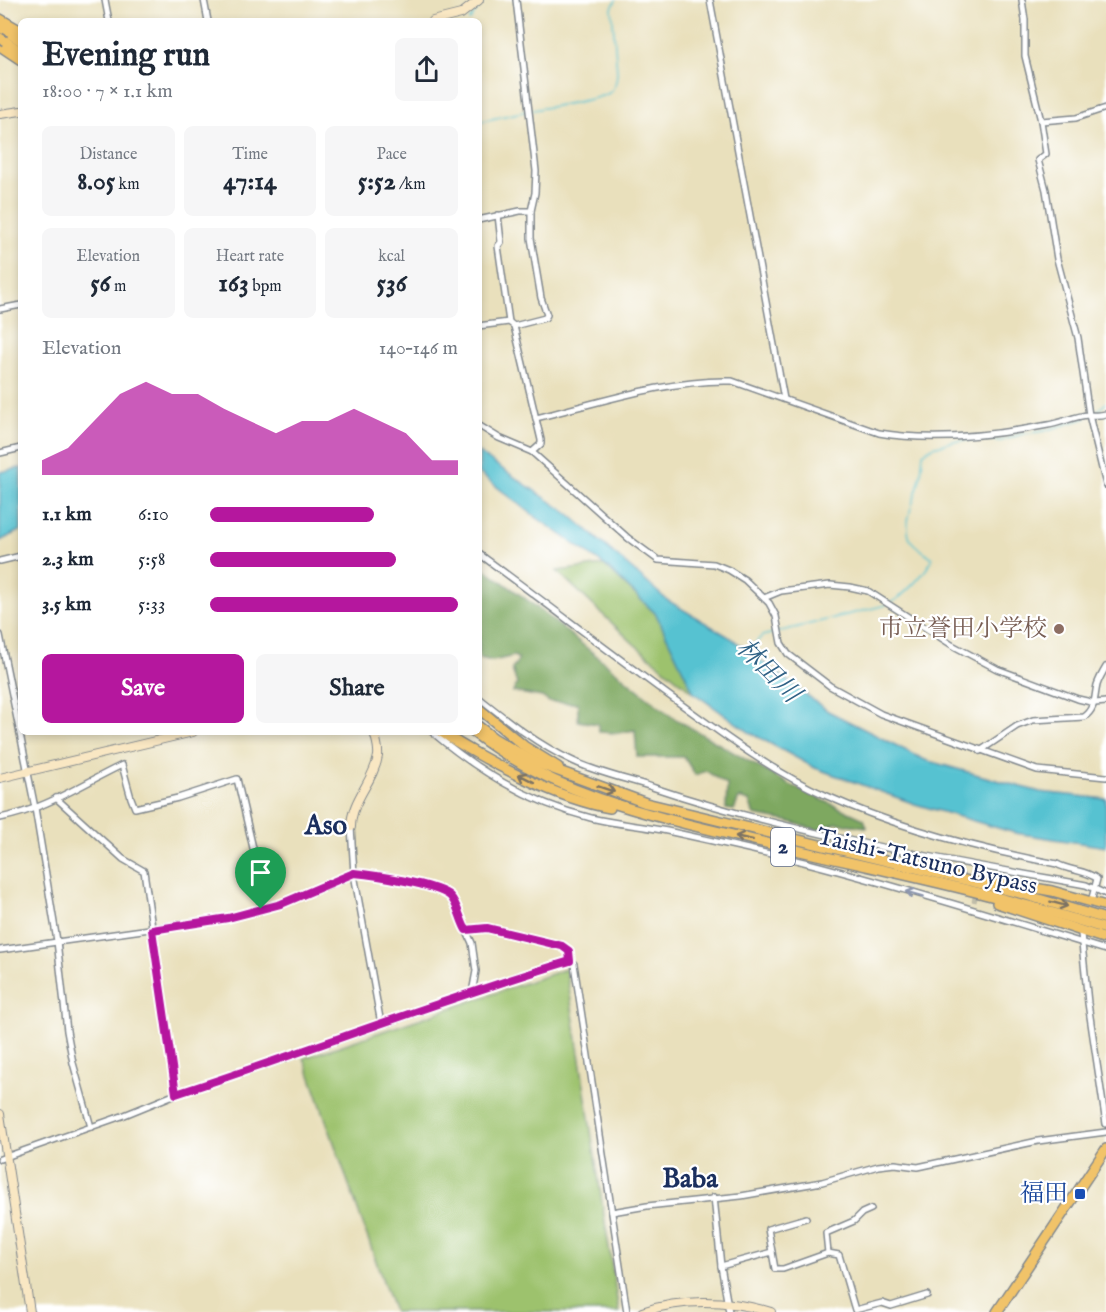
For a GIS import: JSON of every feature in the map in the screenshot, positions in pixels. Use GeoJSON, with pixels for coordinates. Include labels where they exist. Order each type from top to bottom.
{"type":"FeatureCollection","features":[{"type":"Feature","properties":{"kind":"highway"},"geometry":{"type":"LineString","coordinates":[[0,19],[18,30]]}},
{"type":"Feature","properties":{"kind":"highway"},"geometry":{"type":"LineString","coordinates":[[0,27],[18,38]]}},
{"type":"Feature","properties":{"kind":"highway"},"geometry":{"type":"LineString","coordinates":[[1,42],[18,50]]}},
{"type":"Feature","properties":{"kind":"highway"},"geometry":{"type":"LineString","coordinates":[[1,42],[18,57]]}},
{"type":"Feature","properties":{"kind":"highway"},"geometry":{"type":"LineString","coordinates":[[482,711],[524,746],[570,773]]}},
{"type":"Feature","properties":{"kind":"highway","name":"Taishi-Tatsuno Bypass"},"geometry":{"type":"LineString","coordinates":[[482,729],[534,762],[570,773],[646,803],[916,868],[1066,906],[1106,919]]}},
{"type":"Feature","properties":{"kind":"highway"},"geometry":{"type":"LineString","coordinates":[[446,735],[546,788],[665,825]]}},
{"type":"Feature","properties":{"kind":"highway","name":"Taishi-Tatsuno Bypass"},"geometry":{"type":"LineString","coordinates":[[477,735],[544,777],[665,825],[1036,907],[1106,929]]}},
{"type":"Feature","properties":{"kind":"highway"},"geometry":{"type":"LineString","coordinates":[[916,868],[1052,891],[1106,906]]}},
{"type":"Feature","properties":{"kind":"highway"},"geometry":{"type":"LineString","coordinates":[[982,895],[1002,905],[1106,939]]}},
{"type":"Feature","properties":{"kind":"highway"},"geometry":{"type":"LineString","coordinates":[[997,1312],[1106,1149]]}},
{"type":"Feature","properties":{"kind":"street"},"geometry":{"type":"LineString","coordinates":[[105,0],[108,18]]}},
{"type":"Feature","properties":{"kind":"street"},"geometry":{"type":"LineString","coordinates":[[204,0],[207,18]]}},
{"type":"Feature","properties":{"kind":"street"},"geometry":{"type":"LineString","coordinates":[[444,18],[461,14],[479,0]]}},
{"type":"Feature","properties":{"kind":"street"},"geometry":{"type":"LineString","coordinates":[[482,326],[512,324],[545,318],[547,315],[541,298],[531,238],[531,211],[536,171],[516,0]]}},
{"type":"Feature","properties":{"kind":"street"},"geometry":{"type":"LineString","coordinates":[[710,0],[784,399]]}},
{"type":"Feature","properties":{"kind":"street"},"geometry":{"type":"LineString","coordinates":[[1022,0],[1025,20],[1025,56],[1041,121],[1046,154],[1038,160],[1046,190],[1057,260],[1078,338],[1089,415],[1106,485]]}},
{"type":"Feature","properties":{"kind":"street"},"geometry":{"type":"LineString","coordinates":[[1041,121],[1076,118],[1106,108]]}},
{"type":"Feature","properties":{"kind":"street"},"geometry":{"type":"LineString","coordinates":[[0,114],[18,111]]}},
{"type":"Feature","properties":{"kind":"street"},"geometry":{"type":"LineString","coordinates":[[482,219],[531,211]]}},
{"type":"Feature","properties":{"kind":"street"},"geometry":{"type":"LineString","coordinates":[[498,215],[501,242],[498,246],[512,324],[536,418],[540,444],[532,452]]}},
{"type":"Feature","properties":{"kind":"street"},"geometry":{"type":"LineString","coordinates":[[0,309],[18,306]]}},
{"type":"Feature","properties":{"kind":"street"},"geometry":{"type":"LineString","coordinates":[[536,418],[657,389],[711,380],[732,381],[879,433],[927,438],[1042,426],[1089,415],[1106,414]]}},
{"type":"Feature","properties":{"kind":"street"},"geometry":{"type":"LineString","coordinates":[[482,427],[499,438],[532,452],[628,538],[658,560],[714,564],[745,580],[764,598],[776,616],[782,644],[788,654],[830,686],[881,714],[1037,770],[1106,777]]}},
{"type":"Feature","properties":{"kind":"street"},"geometry":{"type":"LineString","coordinates":[[0,453],[18,449]]}},
{"type":"Feature","properties":{"kind":"street"},"geometry":{"type":"LineString","coordinates":[[482,556],[644,678],[754,756],[795,780],[827,796],[909,827],[954,841],[1057,864],[1092,875],[1097,879],[1106,878]]}},
{"type":"Feature","properties":{"kind":"street"},"geometry":{"type":"LineString","coordinates":[[0,561],[18,557]]}},
{"type":"Feature","properties":{"kind":"street"},"geometry":{"type":"LineString","coordinates":[[764,598],[782,591],[814,586],[850,586],[868,591],[952,645],[996,669],[1078,699],[1095,703],[1106,702]]}},
{"type":"Feature","properties":{"kind":"street"},"geometry":{"type":"LineString","coordinates":[[0,635],[18,722]]}},
{"type":"Feature","properties":{"kind":"street"},"geometry":{"type":"LineString","coordinates":[[980,751],[1017,726],[1033,720],[1084,717],[1090,713],[1095,703],[1097,685],[1106,667]]}},
{"type":"Feature","properties":{"kind":"street"},"geometry":{"type":"LineString","coordinates":[[482,700],[536,741],[574,762],[674,795],[810,834],[1095,889],[1106,894]]}},
{"type":"Feature","properties":{"kind":"street"},"geometry":{"type":"LineString","coordinates":[[21,735],[57,941],[67,1031],[73,1063],[91,1127]]}},
{"type":"Feature","properties":{"kind":"street"},"geometry":{"type":"LineString","coordinates":[[0,778],[180,735]]}},
{"type":"Feature","properties":{"kind":"street"},"geometry":{"type":"LineString","coordinates":[[375,735],[378,758],[351,814],[351,827],[354,873],[381,1024]]}},
{"type":"Feature","properties":{"kind":"street"},"geometry":{"type":"LineString","coordinates":[[436,735],[468,762],[490,776],[554,807],[602,820],[665,825],[804,859],[1106,950]]}},
{"type":"Feature","properties":{"kind":"street"},"geometry":{"type":"LineString","coordinates":[[570,773],[574,762]]}},
{"type":"Feature","properties":{"kind":"street"},"geometry":{"type":"LineString","coordinates":[[0,818],[35,808],[122,765],[130,798],[135,808],[237,780],[256,861],[261,909]]}},
{"type":"Feature","properties":{"kind":"street"},"geometry":{"type":"LineString","coordinates":[[672,802],[674,795]]}},
{"type":"Feature","properties":{"kind":"street"},"geometry":{"type":"LineString","coordinates":[[56,798],[123,859],[144,871],[176,1094]]}},
{"type":"Feature","properties":{"kind":"street"},"geometry":{"type":"LineString","coordinates":[[554,807],[557,799]]}},
{"type":"Feature","properties":{"kind":"street"},"geometry":{"type":"LineString","coordinates":[[981,874],[983,867]]}},
{"type":"Feature","properties":{"kind":"street"},"geometry":{"type":"LineString","coordinates":[[0,950],[228,918],[281,904],[354,873],[386,876],[442,891],[451,897],[475,956],[476,971],[472,993]]}},
{"type":"Feature","properties":{"kind":"street"},"geometry":{"type":"LineString","coordinates":[[1092,898],[1097,879]]}},
{"type":"Feature","properties":{"kind":"street"},"geometry":{"type":"LineString","coordinates":[[972,910],[974,902]]}},
{"type":"Feature","properties":{"kind":"street"},"geometry":{"type":"LineString","coordinates":[[466,930],[487,928],[562,946],[569,951],[570,961],[574,964],[627,1312]]}},
{"type":"Feature","properties":{"kind":"street"},"geometry":{"type":"LineString","coordinates":[[1081,934],[1106,1124]]}},
{"type":"Feature","properties":{"kind":"street"},"geometry":{"type":"LineString","coordinates":[[3,1158],[176,1094],[570,961]]}},
{"type":"Feature","properties":{"kind":"street"},"geometry":{"type":"LineString","coordinates":[[0,1114],[3,1158],[30,1312]]}},
{"type":"Feature","properties":{"kind":"street"},"geometry":{"type":"LineString","coordinates":[[612,1212],[714,1197],[741,1196],[822,1182],[878,1166],[895,1164],[918,1167],[1038,1141],[1106,1132]]}},
{"type":"Feature","properties":{"kind":"street"},"geometry":{"type":"LineString","coordinates":[[714,1197],[721,1266],[729,1308]]}},
{"type":"Feature","properties":{"kind":"street"},"geometry":{"type":"LineString","coordinates":[[828,1254],[826,1233],[854,1221],[862,1213],[871,1209]]}},
{"type":"Feature","properties":{"kind":"street"},"geometry":{"type":"LineString","coordinates":[[806,1218],[768,1229],[775,1269],[783,1269],[828,1254],[839,1255],[855,1310],[882,1303],[891,1306],[927,1294]]}},
{"type":"Feature","properties":{"kind":"street"},"geometry":{"type":"LineString","coordinates":[[721,1266],[772,1252]]}},
{"type":"Feature","properties":{"kind":"street"},"geometry":{"type":"LineString","coordinates":[[642,1312],[695,1302],[771,1312]]}},
{"type":"Feature","properties":{"kind":"green space"},"geometry":{"type":"Polygon","coordinates":[[[604,565],[656,614],[694,693],[634,644],[557,571],[604,565]]]}},
{"type":"Feature","properties":{"kind":"green space"},"geometry":{"type":"Polygon","coordinates":[[[482,567],[530,602],[672,717],[790,785],[864,819],[867,827],[837,823],[817,830],[787,821],[754,815],[749,801],[739,798],[734,810],[726,809],[727,785],[706,771],[695,775],[684,757],[637,757],[635,730],[618,733],[599,732],[598,724],[578,721],[578,703],[549,702],[542,697],[513,692],[517,684],[512,669],[519,659],[514,656],[493,661],[482,659],[482,567]]]}},
{"type":"Feature","properties":{"kind":"green space"},"geometry":{"type":"Polygon","coordinates":[[[566,969],[619,1312],[394,1312],[304,1058],[566,969]]]}},
{"type":"Feature","properties":{"kind":"water","name":"林田川"},"geometry":{"type":"Polygon","coordinates":[[[482,455],[569,514],[667,600],[731,638],[828,711],[925,760],[1040,792],[1106,799],[1106,847],[1015,833],[915,804],[815,768],[749,732],[694,693],[656,614],[606,566],[537,518],[482,475],[482,455]]]}},
{"type":"Feature","properties":{"kind":"water"},"geometry":{"type":"Polygon","coordinates":[[[18,469],[18,532],[0,541],[0,472],[18,469]]]}},
{"type":"Feature","properties":{"kind":"waterway"},"geometry":{"type":"LineString","coordinates":[[471,18],[484,0]]}},
{"type":"Feature","properties":{"kind":"waterway"},"geometry":{"type":"LineString","coordinates":[[532,110],[603,96],[613,89],[617,72],[612,8],[616,0]]}},
{"type":"Feature","properties":{"kind":"waterway"},"geometry":{"type":"LineString","coordinates":[[482,121],[527,111]]}},
{"type":"Feature","properties":{"kind":"waterway"},"geometry":{"type":"LineString","coordinates":[[1095,413],[1106,403]]}},
{"type":"Feature","properties":{"kind":"waterway"},"geometry":{"type":"LineString","coordinates":[[890,603],[914,583],[932,558],[912,542],[908,532],[909,517],[920,479],[923,453],[933,447],[955,441],[978,439],[1001,441],[1086,418]]}},
{"type":"Feature","properties":{"kind":"waterway","name":"林田川"},"geometry":{"type":"LineString","coordinates":[[748,651],[762,636],[886,605]]}},
{"type":"Feature","properties":{"kind":"tunnel"},"geometry":{"type":"LineString","coordinates":[[557,799],[570,770]]}},
{"type":"Feature","properties":{"kind":"tunnel"},"geometry":{"type":"LineString","coordinates":[[666,826],[672,802]]}},
{"type":"Feature","properties":{"kind":"tunnel"},"geometry":{"type":"LineString","coordinates":[[974,902],[981,874]]}},
{"type":"Feature","properties":{"kind":"place","name":"市立誉田小学校"},"geometry":{"type":"Point","coordinates":[1059,629]}},
{"type":"Feature","properties":{"kind":"place","name":"福田"},"geometry":{"type":"Point","coordinates":[1080,1194]}},
{"type":"Feature","properties":{"kind":"district","name":"Aso"},"geometry":{"type":"Point","coordinates":[326,827]}},
{"type":"Feature","properties":{"kind":"district","name":"Baba"},"geometry":{"type":"Point","coordinates":[690,1180]}},
{"type":"Feature","properties":{"kind":"route"},"geometry":{"type":"LineString","coordinates":[[354,873],[386,876],[442,891],[451,897],[466,930],[487,928],[562,946],[569,951],[570,961],[176,1094],[152,930],[228,918],[261,909],[313,892],[354,873]]}}]}
